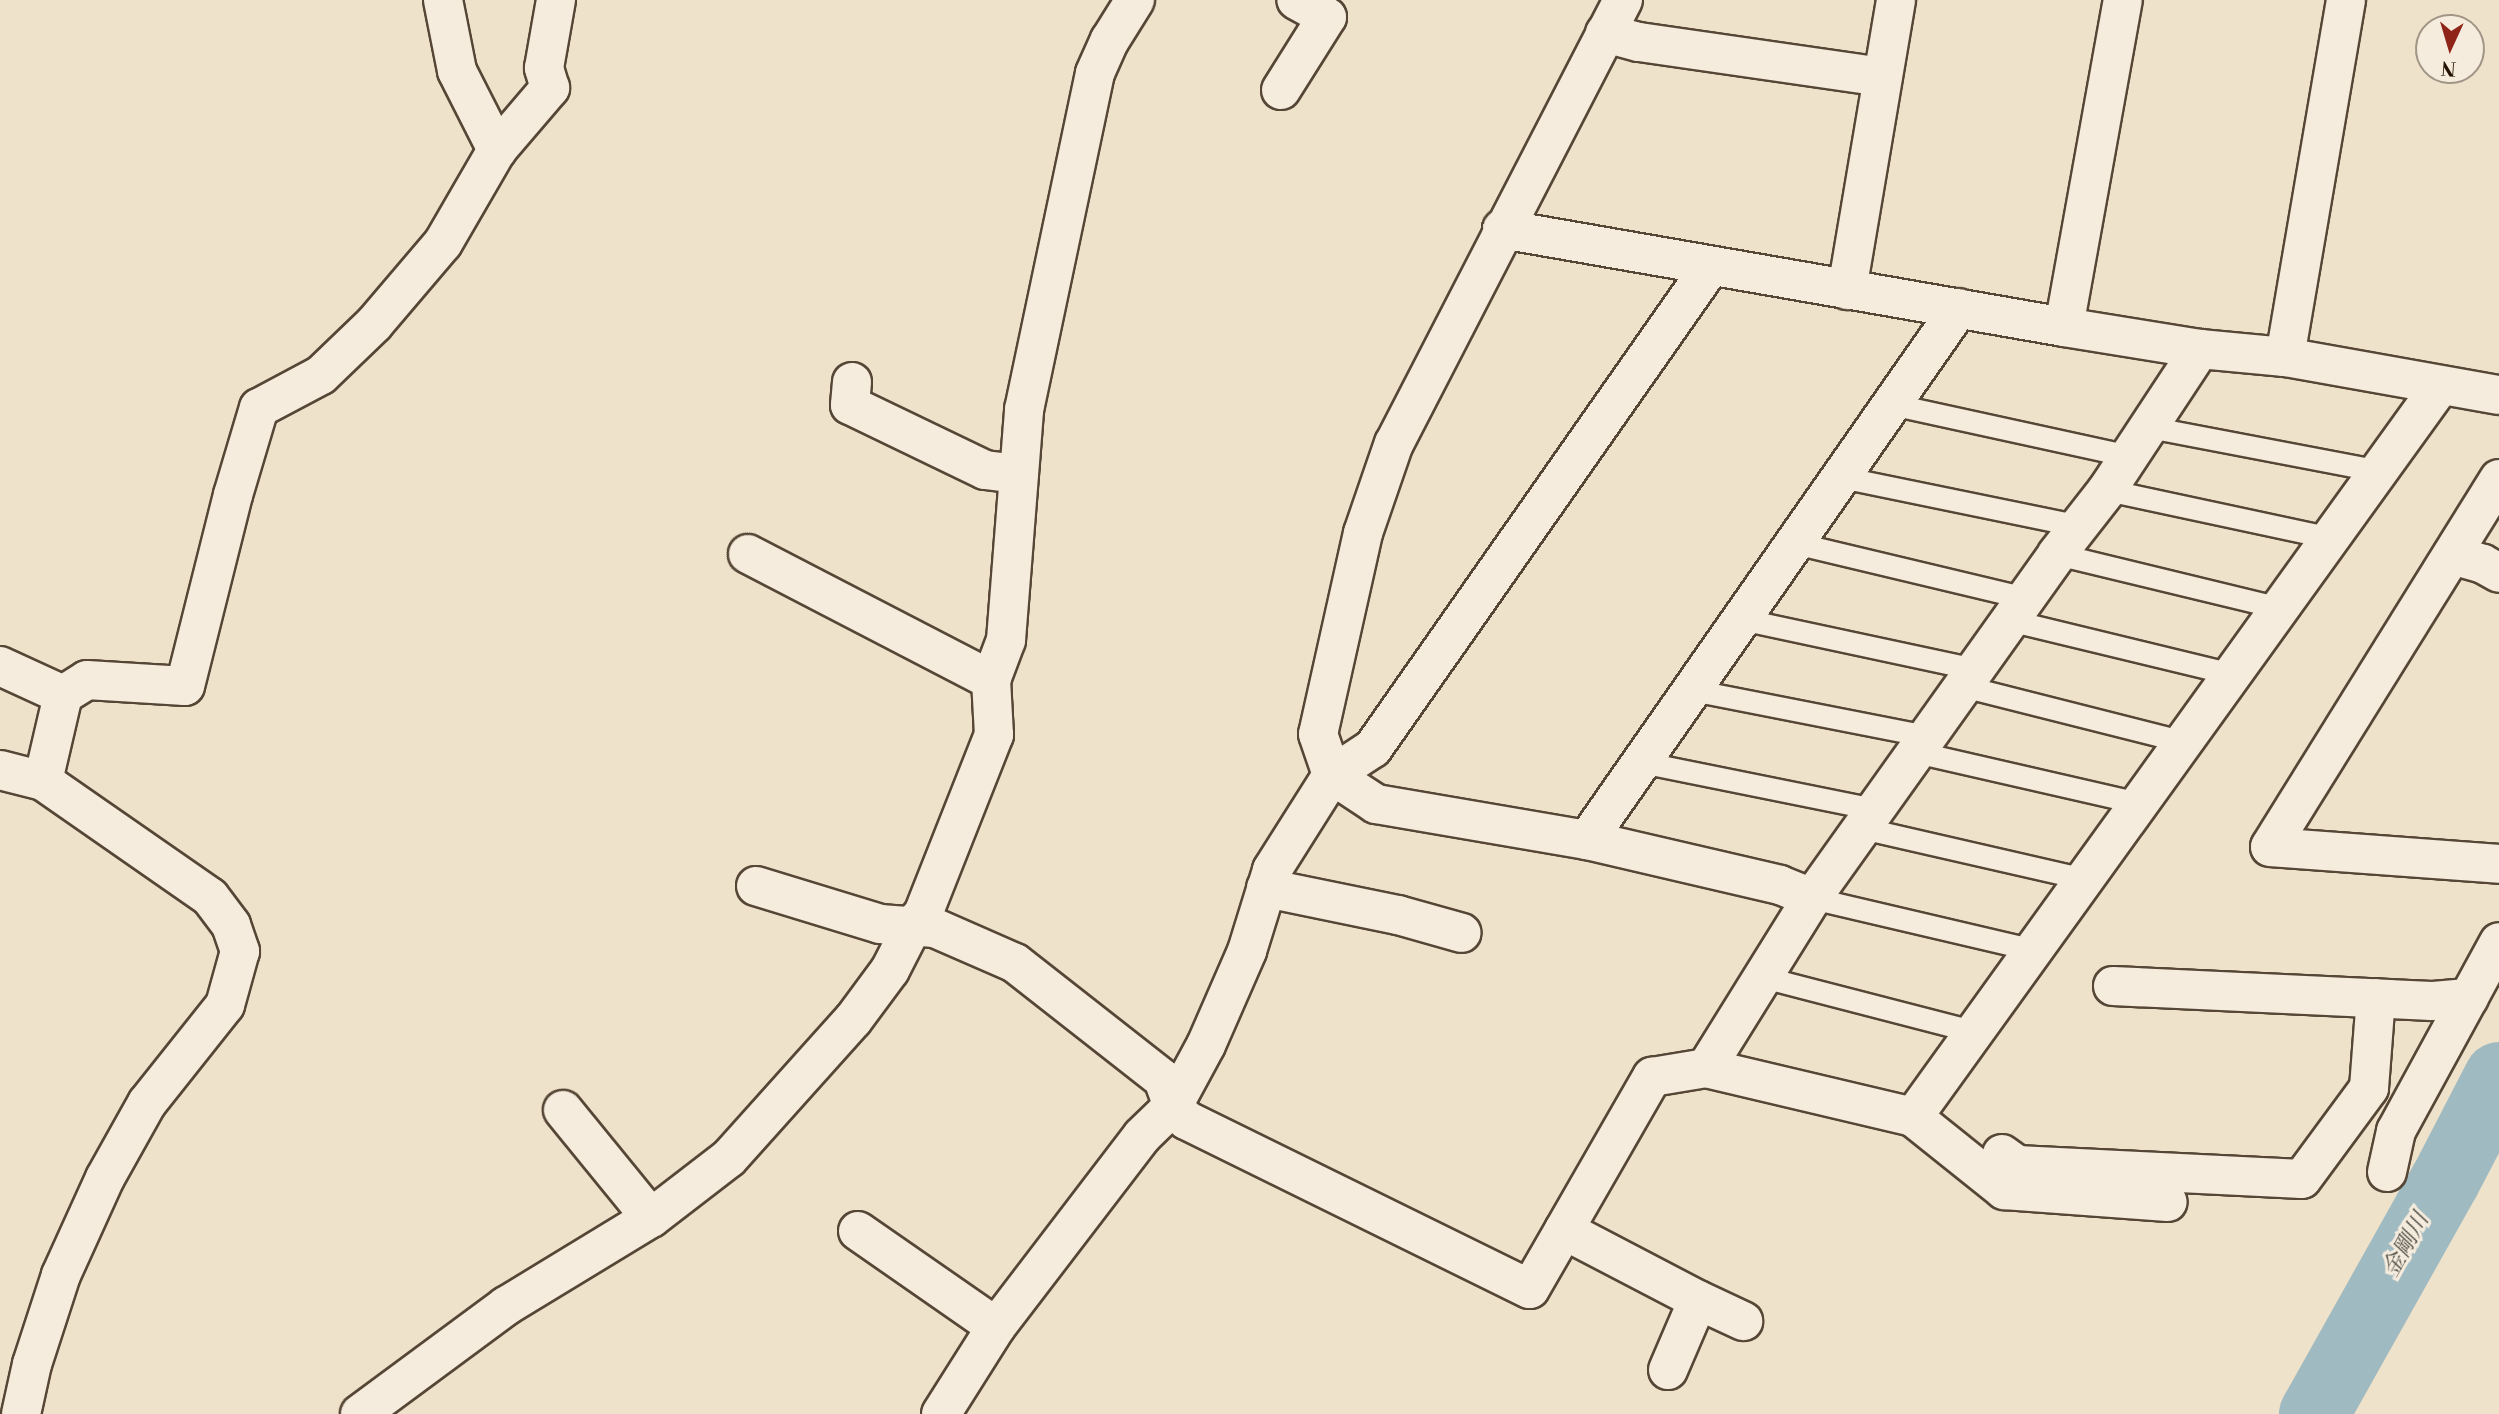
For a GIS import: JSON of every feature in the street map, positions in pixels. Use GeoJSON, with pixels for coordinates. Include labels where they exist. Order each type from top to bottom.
{"type":"FeatureCollection","features":[{"type":"Feature","properties":{"kind":"street"},"geometry":{"type":"LineString","coordinates":[[443,0],[457,71],[497,150]]}},
{"type":"Feature","properties":{"kind":"street"},"geometry":{"type":"LineString","coordinates":[[43,781],[63,695],[87,680],[185,686],[233,495],[259,408],[321,375],[374,324],[443,243],[497,150],[550,88],[544,68],[556,0]]}},
{"type":"Feature","properties":{"kind":"street"},"geometry":{"type":"LineString","coordinates":[[360,1414],[506,1306],[651,1218],[729,1157],[853,1020],[890,970],[913,925],[923,914],[994,735],[991,680],[1006,640],[1024,410],[1095,74],[1110,40],[1135,0]]}},
{"type":"Feature","properties":{"kind":"street"},"geometry":{"type":"LineString","coordinates":[[1281,90],[1327,17],[1296,0]]}},
{"type":"Feature","properties":{"kind":"street"},"geometry":{"type":"LineString","coordinates":[[1623,0],[1502,229],[1394,443],[1363,533],[1318,734],[1332,775],[1376,804],[1587,840],[1780,885],[1812,898]]}},
{"type":"Feature","properties":{"kind":"street"},"geometry":{"type":"LineString","coordinates":[[1847,290],[1896,0]]}},
{"type":"Feature","properties":{"kind":"street"},"geometry":{"type":"LineString","coordinates":[[2064,327],[2123,0]]}},
{"type":"Feature","properties":{"kind":"street"},"geometry":{"type":"LineString","coordinates":[[2285,357],[2346,0]]}},
{"type":"Feature","properties":{"kind":"street"},"geometry":{"type":"LineString","coordinates":[[1605,33],[1639,42],[1882,77]]}},
{"type":"Feature","properties":{"kind":"street"},"geometry":{"type":"LineString","coordinates":[[1502,229],[2064,327],[2200,349],[2285,357],[2499,395]]}},
{"type":"Feature","properties":{"kind":"street"},"geometry":{"type":"LineString","coordinates":[[942,1414],[996,1327],[1142,1136],[1173,1106],[1206,1045],[1247,951],[1272,870],[1332,775],[1373,748],[1710,267]]}},
{"type":"Feature","properties":{"kind":"street"},"geometry":{"type":"LineString","coordinates":[[1587,840],[1959,308]]}},
{"type":"Feature","properties":{"kind":"street"},"geometry":{"type":"LineString","coordinates":[[1706,1068],[1812,898],[2017,609],[2107,490],[2200,349]]}},
{"type":"Feature","properties":{"kind":"street"},"geometry":{"type":"LineString","coordinates":[[852,382],[850,405],[985,470],[1019,474]]}},
{"type":"Feature","properties":{"kind":"street"},"geometry":{"type":"LineString","coordinates":[[1913,1117],[2440,386]]}},
{"type":"Feature","properties":{"kind":"street"},"geometry":{"type":"LineString","coordinates":[[2499,479],[2270,847],[2499,864]]}},
{"type":"Feature","properties":{"kind":"street"},"geometry":{"type":"LineString","coordinates":[[748,554],[991,680]]}},
{"type":"Feature","properties":{"kind":"street"},"geometry":{"type":"LineString","coordinates":[[2452,555],[2483,564],[2499,573]]}},
{"type":"Feature","properties":{"kind":"street"},"geometry":{"type":"LineString","coordinates":[[0,666],[63,695]]}},
{"type":"Feature","properties":{"kind":"street"},"geometry":{"type":"LineString","coordinates":[[0,770],[43,781],[211,897],[231,925],[240,951],[225,1005],[147,1103],[105,1178],[61,1275],[32,1364],[21,1414]]}},
{"type":"Feature","properties":{"kind":"street"},"geometry":{"type":"LineString","coordinates":[[756,886],[880,924],[935,928],[1015,962],[1163,1079],[1173,1106],[1186,1119],[1530,1289],[1652,1077],[1706,1068],[1913,1117],[2004,1191],[2168,1202]]}},
{"type":"Feature","properties":{"kind":"street"},"geometry":{"type":"LineString","coordinates":[[1266,888],[1398,915],[1462,933]]}},
{"type":"Feature","properties":{"kind":"street"},"geometry":{"type":"LineString","coordinates":[[2387,1172],[2396,1131],[2499,942]]}},
{"type":"Feature","properties":{"kind":"street"},"geometry":{"type":"LineString","coordinates":[[2113,986],[2432,1001],[2469,998]]}},
{"type":"Feature","properties":{"kind":"street"},"geometry":{"type":"LineString","coordinates":[[2002,1154],[2017,1165],[2302,1179],[2369,1088],[2376,998]]}},
{"type":"Feature","properties":{"kind":"street"},"geometry":{"type":"LineString","coordinates":[[563,1110],[651,1218]]}},
{"type":"Feature","properties":{"kind":"street"},"geometry":{"type":"LineString","coordinates":[[1564,1230],[1743,1321]]}},
{"type":"Feature","properties":{"kind":"street"},"geometry":{"type":"LineString","coordinates":[[858,1231],[996,1327]]}},
{"type":"Feature","properties":{"kind":"street"},"geometry":{"type":"LineString","coordinates":[[1668,1370],[1698,1300]]}},
{"type":"Feature","properties":{"kind":"lane"},"geometry":{"type":"LineString","coordinates":[[1891,404],[2139,441],[2379,471]]}},
{"type":"Feature","properties":{"kind":"lane"},"geometry":{"type":"LineString","coordinates":[[1841,477],[2068,540],[2280,608]]}},
{"type":"Feature","properties":{"kind":"lane"},"geometry":{"type":"LineString","coordinates":[[2107,490],[2330,538]]}},
{"type":"Feature","properties":{"kind":"lane"},"geometry":{"type":"LineString","coordinates":[[1795,543],[2233,674]]}},
{"type":"Feature","properties":{"kind":"lane"},"geometry":{"type":"LineString","coordinates":[[1741,619],[1969,678],[2184,742]]}},
{"type":"Feature","properties":{"kind":"lane"},"geometry":{"type":"LineString","coordinates":[[1692,690],[1921,744],[2139,803]]}},
{"type":"Feature","properties":{"kind":"lane"},"geometry":{"type":"LineString","coordinates":[[1642,762],[1868,818],[2085,879]]}},
{"type":"Feature","properties":{"kind":"lane"},"geometry":{"type":"LineString","coordinates":[[1812,898],[2034,950]]}},
{"type":"Feature","properties":{"kind":"lane"},"geometry":{"type":"LineString","coordinates":[[1763,977],[1975,1032]]}},
{"type":"Feature","properties":{"kind":"waterway","name":"金剛川"},"geometry":{"type":"LineString","coordinates":[[2314,1414],[2445,1181],[2499,1077]]}}]}
